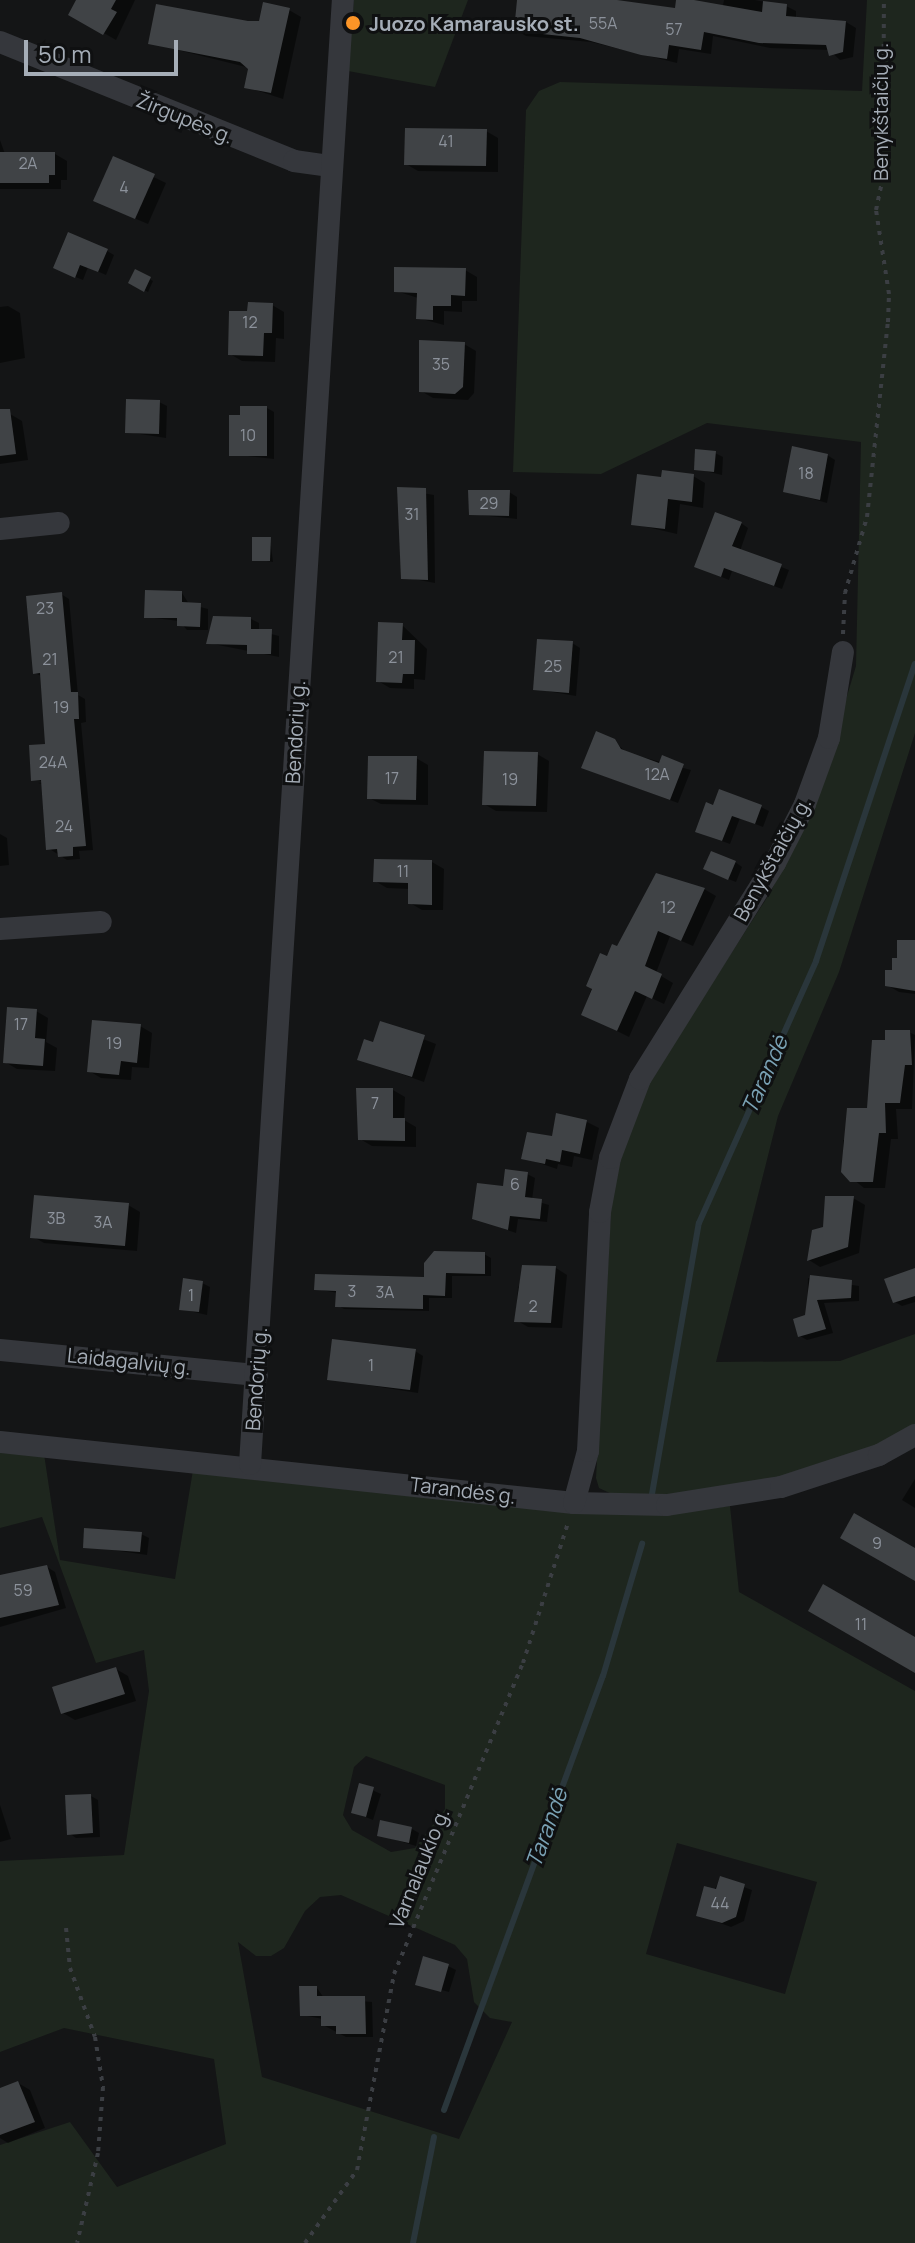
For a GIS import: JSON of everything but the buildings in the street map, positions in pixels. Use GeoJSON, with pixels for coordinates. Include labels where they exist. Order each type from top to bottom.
{"type":"FeatureCollection","features":[{"type":"Feature","properties":{"kind":"street","name":"Bendorių g."},"geometry":{"type":"LineString","coordinates":[[250,1464],[303,591],[314,521],[329,166],[343,0]]}},
{"type":"Feature","properties":{"kind":"street","name":"Žirgupės g."},"geometry":{"type":"LineString","coordinates":[[1,45],[294,161],[329,166]]}},
{"type":"Feature","properties":{"kind":"street"},"geometry":{"type":"LineString","coordinates":[[0,529],[59,523]]}},
{"type":"Feature","properties":{"kind":"street","name":"Benykštaičių g."},"geometry":{"type":"LineString","coordinates":[[574,1503],[588,1451],[600,1212],[610,1158],[640,1079],[775,863],[805,804],[829,738],[843,652]]}},
{"type":"Feature","properties":{"kind":"street"},"geometry":{"type":"LineString","coordinates":[[0,929],[101,922]]}},
{"type":"Feature","properties":{"kind":"street","name":"Laidagalvių g."},"geometry":{"type":"LineString","coordinates":[[0,1350],[257,1375]]}},
{"type":"Feature","properties":{"kind":"street","name":"Tarandės g."},"geometry":{"type":"LineString","coordinates":[[0,1442],[250,1464],[574,1503],[667,1505],[728,1499],[830,1473],[915,1435]]}},
{"type":"Feature","properties":{"kind":"path","name":"Benykštaičių g."},"geometry":{"type":"LineString","coordinates":[[843,652],[845,593],[867,517],[888,322],[889,294],[876,210],[883,178],[884,0]]}},
{"type":"Feature","properties":{"kind":"path","name":"Varnalaukio g."},"geometry":{"type":"LineString","coordinates":[[305,2243],[357,2170],[394,1974],[523,1663],[574,1503]]}},
{"type":"Feature","properties":{"kind":"path"},"geometry":{"type":"LineString","coordinates":[[66,1928],[70,1968],[95,2037],[103,2087],[98,2153],[77,2243]]}},
{"type":"Feature","properties":{"kind":"shaded area"},"geometry":{"type":"Polygon","coordinates":[[[354,0],[468,0],[435,87],[348,71],[354,0]]]}},
{"type":"Feature","properties":{"kind":"shaded area"},"geometry":{"type":"Polygon","coordinates":[[[867,0],[915,0],[915,733],[839,972],[778,1116],[716,1362],[840,1361],[915,1334],[915,1424],[869,1449],[786,1477],[664,1496],[614,1495],[599,1488],[596,1478],[613,1174],[651,1078],[770,893],[806,822],[856,666],[861,442],[707,423],[601,474],[513,472],[526,110],[539,91],[560,82],[862,91],[867,0]]]}},
{"type":"Feature","properties":{"kind":"shaded area"},"geometry":{"type":"Polygon","coordinates":[[[0,1453],[44,1454],[60,1560],[175,1579],[193,1470],[666,1514],[730,1506],[739,1592],[915,1691],[915,2243],[0,2243],[0,2145],[70,2122],[117,2187],[226,2144],[214,2059],[64,2028],[0,2052],[0,1861],[124,1855],[149,1691],[144,1650],[96,1663],[42,1517],[0,1528],[0,1453]],[[366,1756],[354,1767],[343,1815],[352,1830],[391,1852],[415,1848],[445,1809],[445,1785],[366,1756]],[[677,1843],[646,1954],[785,1994],[817,1882],[677,1843]],[[341,1895],[320,1897],[305,1911],[284,1948],[271,1956],[256,1956],[238,1942],[262,2077],[459,2139],[512,2022],[490,2018],[474,2002],[467,1959],[455,1945],[341,1895]]]}},
{"type":"Feature","properties":{"kind":"waterway","name":"Tarandė"},"geometry":{"type":"LineString","coordinates":[[652,1494],[699,1223],[816,961],[915,664]]}},
{"type":"Feature","properties":{"kind":"waterway","name":"Tarandė"},"geometry":{"type":"LineString","coordinates":[[444,2110],[603,1676],[642,1544]]}},
{"type":"Feature","properties":{"kind":"waterway","name":"Tarandė"},"geometry":{"type":"LineString","coordinates":[[413,2243],[434,2137]]}},
{"type":"Feature","properties":{"kind":"place","name":"Juozo Kamarausko st."},"geometry":{"type":"Point","coordinates":[353,23]}}]}
